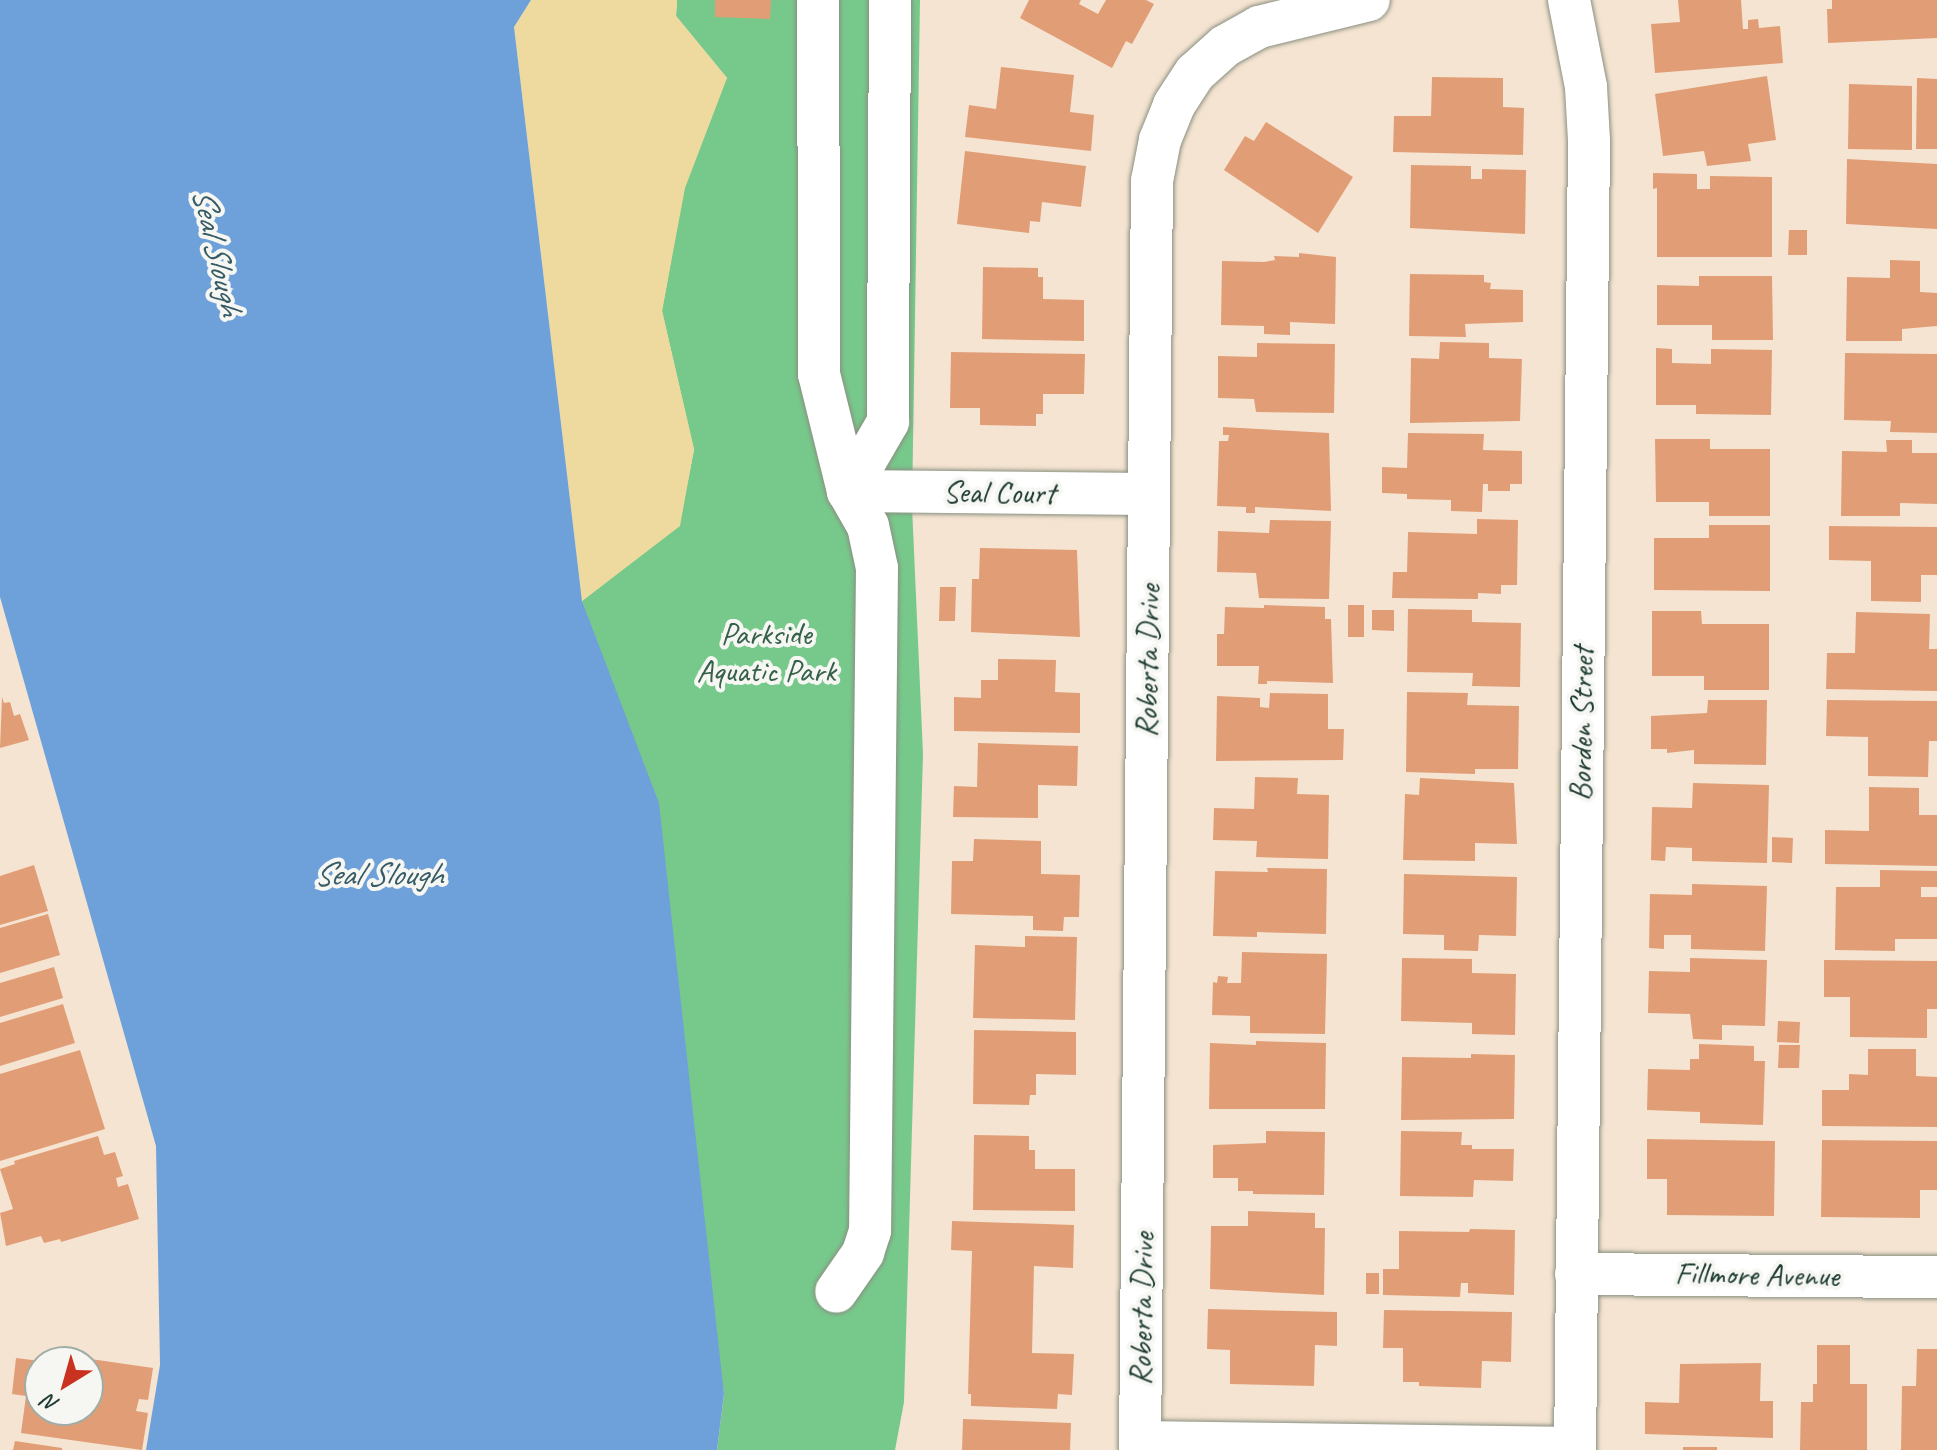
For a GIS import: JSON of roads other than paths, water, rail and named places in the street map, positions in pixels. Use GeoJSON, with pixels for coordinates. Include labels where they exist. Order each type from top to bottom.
{"type":"FeatureCollection","features":[{"type":"Feature","properties":{"kind":"street"},"geometry":{"type":"LineString","coordinates":[[818,0],[819,374],[848,491],[868,526],[877,568],[870,1231],[863,1253],[836,1292]]}},
{"type":"Feature","properties":{"kind":"street"},"geometry":{"type":"LineString","coordinates":[[848,491],[888,422],[890,0]]}},
{"type":"Feature","properties":{"kind":"street","name":"Roberta Drive"},"geometry":{"type":"LineString","coordinates":[[1140,1446],[1152,181],[1160,140],[1174,105],[1195,73],[1225,46],[1259,27],[1369,0]]}},
{"type":"Feature","properties":{"kind":"street","name":"Borden Street"},"geometry":{"type":"LineString","coordinates":[[1569,0],[1586,87],[1589,141],[1575,1449]]}},
{"type":"Feature","properties":{"kind":"street","name":"Seal Court"},"geometry":{"type":"LineString","coordinates":[[848,491],[1149,494]]}},
{"type":"Feature","properties":{"kind":"street","name":"Fillmore Avenue"},"geometry":{"type":"LineString","coordinates":[[1576,1274],[1937,1277]]}},
{"type":"Feature","properties":{"kind":"street"},"geometry":{"type":"LineString","coordinates":[[1140,1446],[1575,1449]]}},
{"type":"Feature","properties":{"kind":"water","name":"Seal Slough"},"geometry":{"type":"Polygon","coordinates":[[[0,0],[531,0],[514,27],[582,601],[659,803],[724,1394],[717,1450],[146,1450],[160,1365],[156,1146],[0,597],[0,0]]]}},
{"type":"Feature","properties":{"kind":"park label","name":"Parkside Aquatic Park"},"geometry":{"type":"Point","coordinates":[766,654]}}]}
